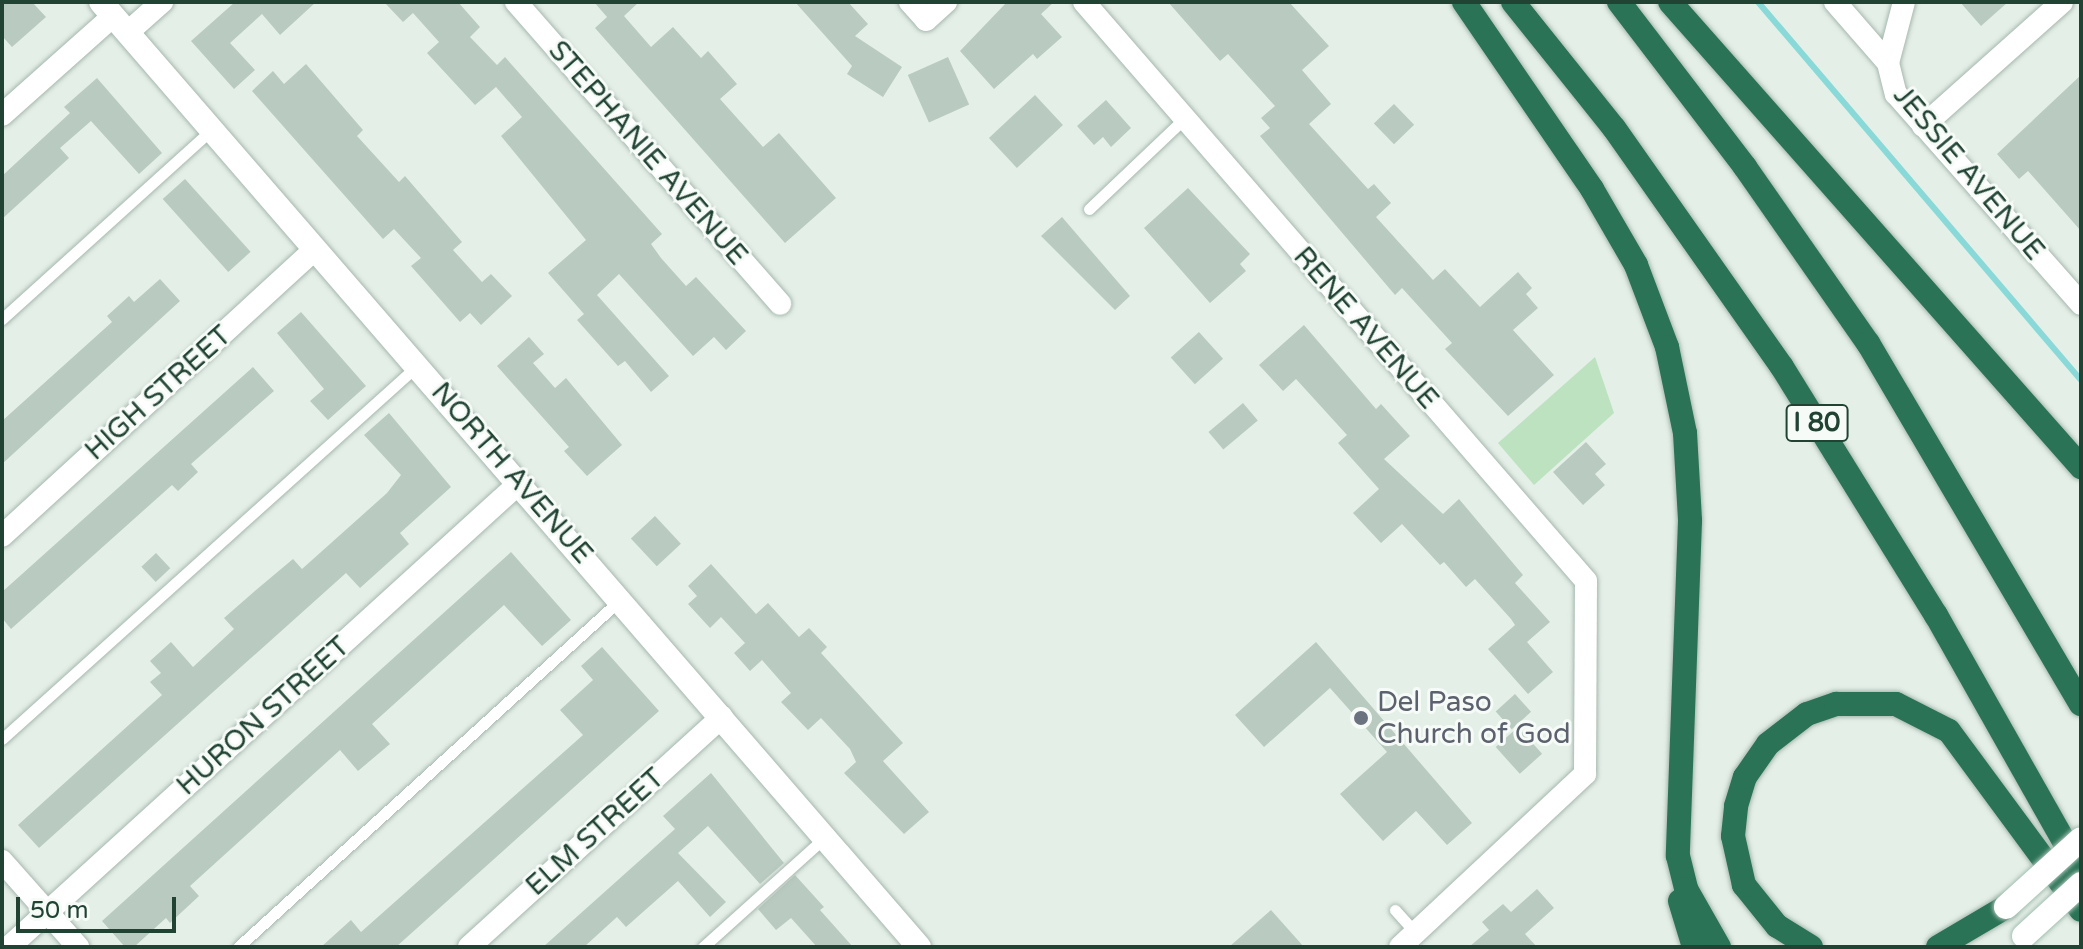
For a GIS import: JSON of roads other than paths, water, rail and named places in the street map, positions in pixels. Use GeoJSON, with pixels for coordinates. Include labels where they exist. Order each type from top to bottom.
{"type":"FeatureCollection","features":[{"type":"Feature","properties":{"kind":"highway"},"geometry":{"type":"LineString","coordinates":[[1464,2],[1592,189],[1636,265],[1667,347],[1685,433],[1690,521],[1680,866],[1681,909],[1694,947]]}},
{"type":"Feature","properties":{"kind":"highway","name":"I 80"},"geometry":{"type":"LineString","coordinates":[[1513,2],[1614,128],[1782,367],[1936,615],[2081,871]]}},
{"type":"Feature","properties":{"kind":"highway"},"geometry":{"type":"LineString","coordinates":[[1619,2],[1745,167],[1868,343],[2081,704]]}},
{"type":"Feature","properties":{"kind":"highway"},"geometry":{"type":"LineString","coordinates":[[1670,2],[2081,467]]}},
{"type":"Feature","properties":{"kind":"highway"},"geometry":{"type":"LineString","coordinates":[[1811,947],[1777,926],[1744,885],[1733,836],[1736,806],[1745,777],[1768,744],[1807,714],[1836,704],[1896,704],[1949,731],[2081,910]]}},
{"type":"Feature","properties":{"kind":"highway"},"geometry":{"type":"LineString","coordinates":[[1680,866],[1701,921],[1719,947]]}},
{"type":"Feature","properties":{"kind":"highway"},"geometry":{"type":"LineString","coordinates":[[1938,947],[2006,907]]}},
{"type":"Feature","properties":{"kind":"street"},"geometry":{"type":"LineString","coordinates":[[2,115],[114,17],[162,2]]}},
{"type":"Feature","properties":{"kind":"street","name":"STEPHANIE AVENUE"},"geometry":{"type":"LineString","coordinates":[[516,2],[780,304]]}},
{"type":"Feature","properties":{"kind":"street"},"geometry":{"type":"LineString","coordinates":[[910,2],[926,20],[946,2]]}},
{"type":"Feature","properties":{"kind":"street","name":"RENE AVENUE"},"geometry":{"type":"LineString","coordinates":[[1084,2],[1586,581],[1585,774],[1408,940]]}},
{"type":"Feature","properties":{"kind":"street","name":"JESSIE AVENUE"},"geometry":{"type":"LineString","coordinates":[[1835,2],[1888,63],[1896,94],[2081,304]]}},
{"type":"Feature","properties":{"kind":"street"},"geometry":{"type":"LineString","coordinates":[[1888,63],[1904,2]]}},
{"type":"Feature","properties":{"kind":"street"},"geometry":{"type":"LineString","coordinates":[[1923,126],[2062,2]]}},
{"type":"Feature","properties":{"kind":"street","name":"NORTH AVENUE"},"geometry":{"type":"LineString","coordinates":[[114,17],[314,250],[418,364],[517,485],[621,599],[919,947]]}},
{"type":"Feature","properties":{"kind":"street","name":"HIGH STREET"},"geometry":{"type":"LineString","coordinates":[[2,536],[314,250]]}},
{"type":"Feature","properties":{"kind":"street","name":"HURON STREET"},"geometry":{"type":"LineString","coordinates":[[9,947],[517,485]]}},
{"type":"Feature","properties":{"kind":"street","name":"ELM STREET"},"geometry":{"type":"LineString","coordinates":[[469,947],[722,717]]}},
{"type":"Feature","properties":{"kind":"street"},"geometry":{"type":"LineString","coordinates":[[1962,947],[2081,839]]}},
{"type":"Feature","properties":{"kind":"street"},"geometry":{"type":"LineString","coordinates":[[2,861],[78,947]]}},
{"type":"Feature","properties":{"kind":"street"},"geometry":{"type":"LineString","coordinates":[[2018,942],[2081,884]]}},
{"type":"Feature","properties":{"kind":"lane"},"geometry":{"type":"LineString","coordinates":[[1089,209],[1184,119]]}},
{"type":"Feature","properties":{"kind":"lane"},"geometry":{"type":"LineString","coordinates":[[2,319],[211,130]]}},
{"type":"Feature","properties":{"kind":"lane"},"geometry":{"type":"LineString","coordinates":[[2,739],[418,364]]}},
{"type":"Feature","properties":{"kind":"lane"},"geometry":{"type":"LineString","coordinates":[[238,947],[621,599]]}},
{"type":"Feature","properties":{"kind":"lane"},"geometry":{"type":"LineString","coordinates":[[703,947],[824,837]]}},
{"type":"Feature","properties":{"kind":"lane"},"geometry":{"type":"LineString","coordinates":[[1395,910],[1408,940]]}},
{"type":"Feature","properties":{"kind":"waterway"},"geometry":{"type":"LineString","coordinates":[[1758,2],[2081,380]]}},
{"type":"Feature","properties":{"kind":"place","name":"Del Paso Church of God"},"geometry":{"type":"Point","coordinates":[1361,718]}}]}
